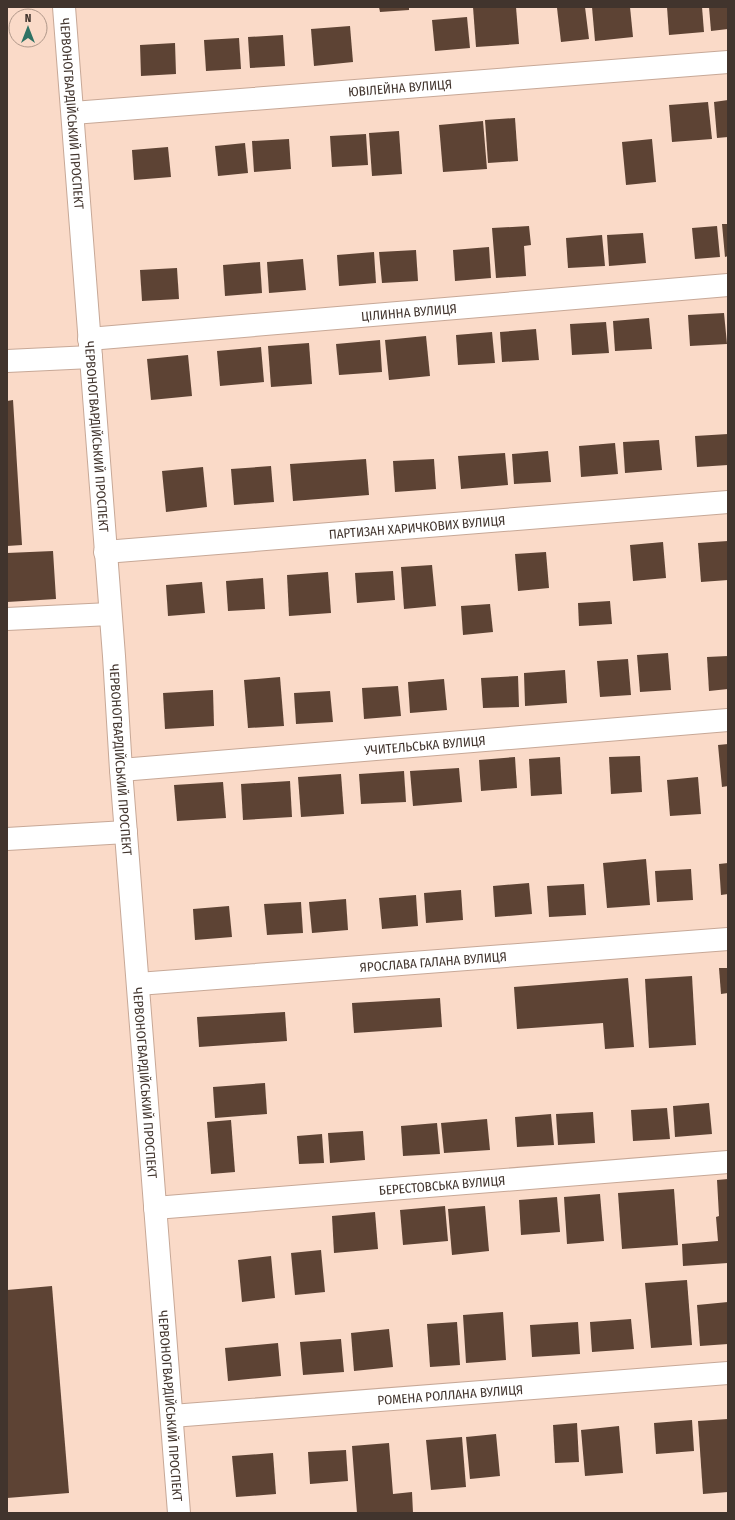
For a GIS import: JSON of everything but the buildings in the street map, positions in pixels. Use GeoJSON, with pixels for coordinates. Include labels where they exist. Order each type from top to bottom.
{"type":"FeatureCollection","features":[{"type":"Feature","properties":{"kind":"street","name":"ЧЕРВОНОГВАРДІЙСЬКИЙ ПРОСПЕКТ"},"geometry":{"type":"LineString","coordinates":[[64,7],[106,552],[121,770],[179,1513]]}},
{"type":"Feature","properties":{"kind":"street","name":"ЮВІЛЕЙНА ВУЛИЦЯ"},"geometry":{"type":"LineString","coordinates":[[72,113],[728,62]]}},
{"type":"Feature","properties":{"kind":"street","name":"ЦІЛИННА ВУЛИЦЯ"},"geometry":{"type":"LineString","coordinates":[[7,361],[90,348],[728,285]]}},
{"type":"Feature","properties":{"kind":"street","name":"ПАРТИЗАН ХАРИЧКОВИХ ВУЛИЦЯ"},"geometry":{"type":"LineString","coordinates":[[106,552],[728,502]]}},
{"type":"Feature","properties":{"kind":"street"},"geometry":{"type":"LineString","coordinates":[[7,619],[110,614]]}},
{"type":"Feature","properties":{"kind":"street","name":"УЧИТЕЛЬСЬКА ВУЛИЦЯ"},"geometry":{"type":"LineString","coordinates":[[121,770],[728,720]]}},
{"type":"Feature","properties":{"kind":"street"},"geometry":{"type":"LineString","coordinates":[[7,839],[126,832]]}},
{"type":"Feature","properties":{"kind":"street","name":"ЯРОСЛАВА ГАЛАНА ВУЛИЦЯ"},"geometry":{"type":"LineString","coordinates":[[138,984],[728,939]]}},
{"type":"Feature","properties":{"kind":"street","name":"БЕРЕСТОВСЬКА ВУЛИЦЯ"},"geometry":{"type":"LineString","coordinates":[[156,1208],[728,1162]]}},
{"type":"Feature","properties":{"kind":"street","name":"РОМЕНА РОЛЛАНА ВУЛИЦЯ"},"geometry":{"type":"LineString","coordinates":[[172,1416],[728,1373]]}}]}
